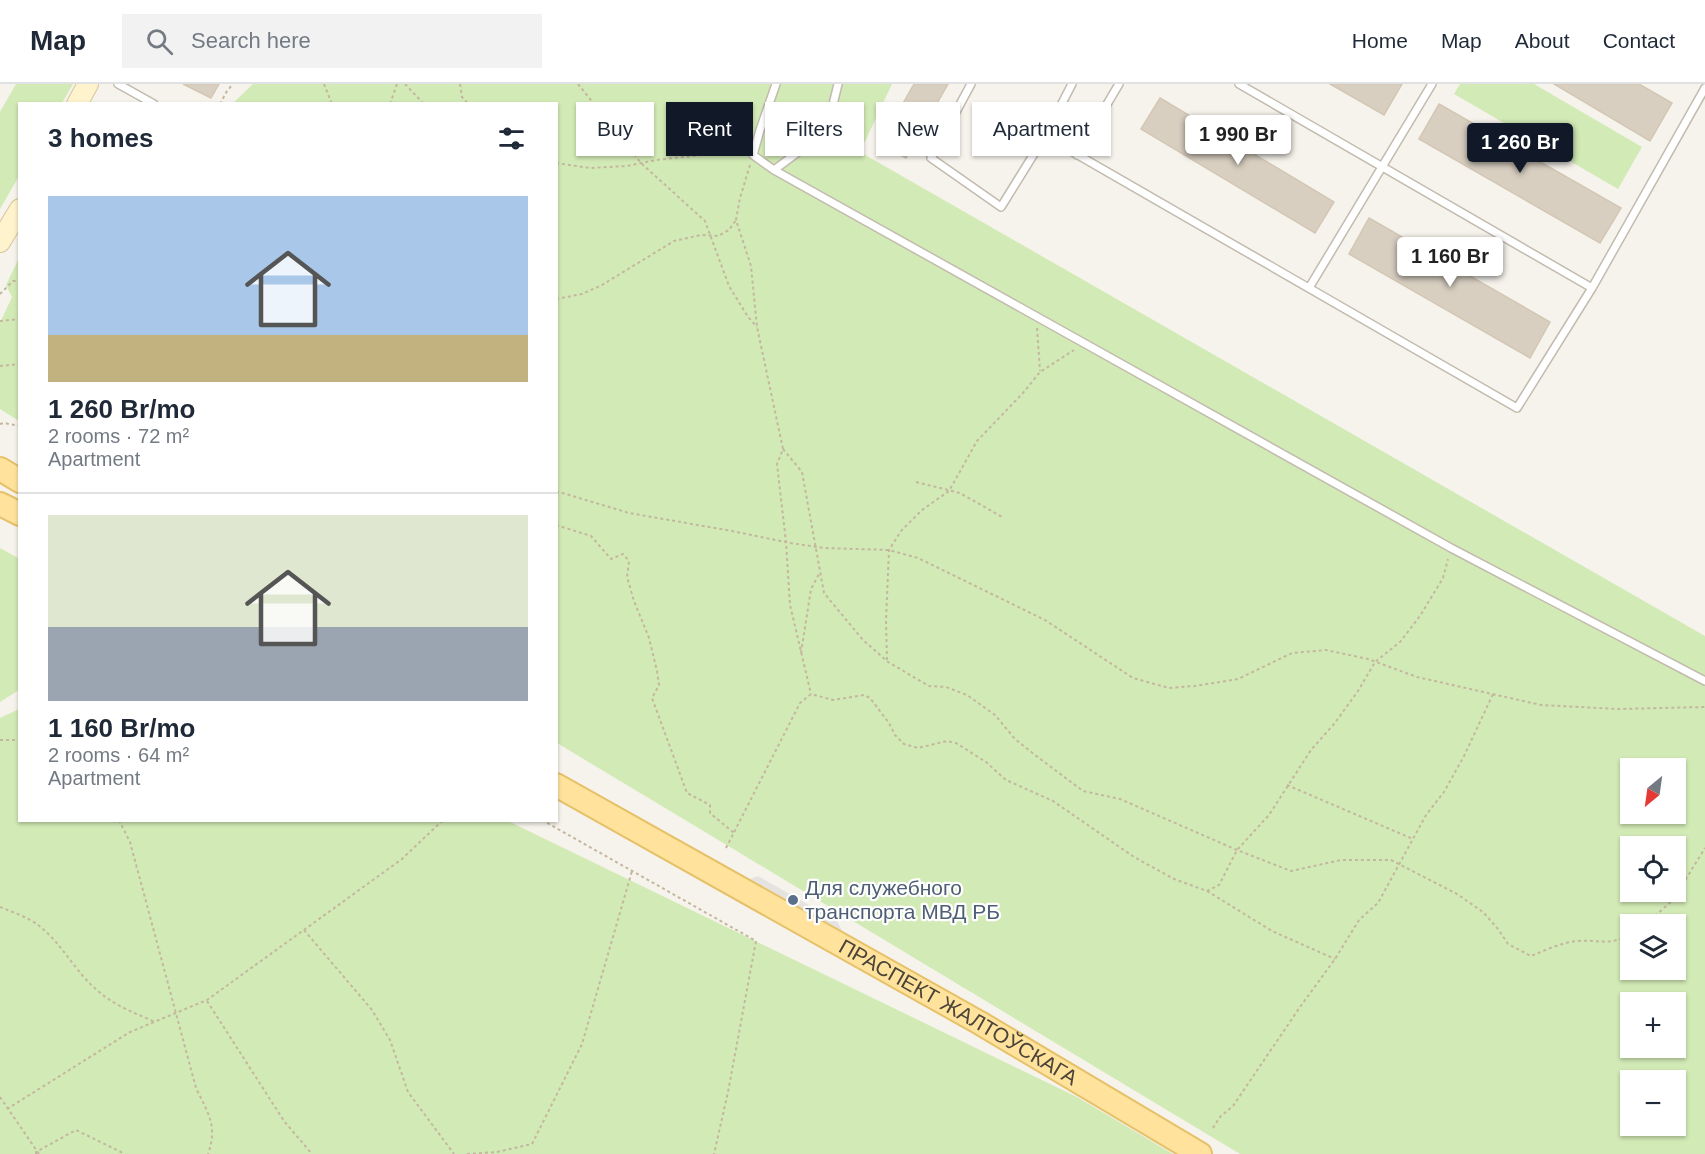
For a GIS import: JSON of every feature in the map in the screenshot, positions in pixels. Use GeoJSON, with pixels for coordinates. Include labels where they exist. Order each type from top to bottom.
{"type":"FeatureCollection","features":[{"type":"Feature","properties":{"kind":"main road"},"geometry":{"type":"LineString","coordinates":[[0,469],[18,480]]}},
{"type":"Feature","properties":{"kind":"main road"},"geometry":{"type":"LineString","coordinates":[[0,504],[18,513]]}},
{"type":"Feature","properties":{"kind":"main road","name":"ПРАСПЕКТ ЖАЛТОЎСКАГА"},"geometry":{"type":"LineString","coordinates":[[558,786],[980,1023],[1200,1154]]}},
{"type":"Feature","properties":{"kind":"street"},"geometry":{"type":"LineString","coordinates":[[79,102],[88,84]]}},
{"type":"Feature","properties":{"kind":"street"},"geometry":{"type":"LineString","coordinates":[[3,230],[18,211]]}},
{"type":"Feature","properties":{"kind":"lane"},"geometry":{"type":"LineString","coordinates":[[118,84],[150,102]]}},
{"type":"Feature","properties":{"kind":"lane"},"geometry":{"type":"LineString","coordinates":[[776,84],[753,155],[774,170],[1451,548],[1705,681]]}},
{"type":"Feature","properties":{"kind":"lane"},"geometry":{"type":"LineString","coordinates":[[774,170],[808,144],[831,113],[838,84]]}},
{"type":"Feature","properties":{"kind":"lane"},"geometry":{"type":"LineString","coordinates":[[971,84],[930,158],[1001,207],[1032,156]]}},
{"type":"Feature","properties":{"kind":"lane"},"geometry":{"type":"LineString","coordinates":[[1062,102],[1072,84]]}},
{"type":"Feature","properties":{"kind":"lane"},"geometry":{"type":"LineString","coordinates":[[1108,102],[1119,84]]}},
{"type":"Feature","properties":{"kind":"lane"},"geometry":{"type":"LineString","coordinates":[[1239,84],[1592,288]]}},
{"type":"Feature","properties":{"kind":"lane"},"geometry":{"type":"LineString","coordinates":[[1310,288],[1432,84]]}},
{"type":"Feature","properties":{"kind":"lane"},"geometry":{"type":"LineString","coordinates":[[1079,156],[1517,408],[1592,288],[1705,88]]}},
{"type":"Feature","properties":{"kind":"path"},"geometry":{"type":"LineString","coordinates":[[221,102],[233,84]]}},
{"type":"Feature","properties":{"kind":"path"},"geometry":{"type":"LineString","coordinates":[[324,84],[331,102]]}},
{"type":"Feature","properties":{"kind":"path"},"geometry":{"type":"LineString","coordinates":[[391,102],[397,84]]}},
{"type":"Feature","properties":{"kind":"path"},"geometry":{"type":"LineString","coordinates":[[405,84],[422,102]]}},
{"type":"Feature","properties":{"kind":"path"},"geometry":{"type":"LineString","coordinates":[[460,84],[462,97],[466,102]]}},
{"type":"Feature","properties":{"kind":"path"},"geometry":{"type":"LineString","coordinates":[[578,84],[641,163],[705,221],[729,286],[757,327]]}},
{"type":"Feature","properties":{"kind":"path"},"geometry":{"type":"LineString","coordinates":[[558,164],[590,168],[627,166],[696,156]]}},
{"type":"Feature","properties":{"kind":"path"},"geometry":{"type":"LineString","coordinates":[[558,298],[582,294],[603,285],[674,241],[700,235],[718,236],[729,230],[736,220],[753,156]]}},
{"type":"Feature","properties":{"kind":"path"},"geometry":{"type":"LineString","coordinates":[[736,220],[751,266],[757,327],[783,449],[802,472],[824,592],[862,640],[888,662],[928,686],[946,687],[968,695],[995,715],[1015,739],[1083,790],[1120,799],[1236,850],[1291,871],[1341,860],[1391,860],[1457,894],[1483,912],[1498,928],[1508,944],[1531,956],[1579,941],[1602,943],[1620,939]]}},
{"type":"Feature","properties":{"kind":"path"},"geometry":{"type":"LineString","coordinates":[[0,294],[14,281],[18,281]]}},
{"type":"Feature","properties":{"kind":"path"},"geometry":{"type":"LineString","coordinates":[[1036,317],[1040,372]]}},
{"type":"Feature","properties":{"kind":"path"},"geometry":{"type":"LineString","coordinates":[[0,321],[18,319]]}},
{"type":"Feature","properties":{"kind":"path"},"geometry":{"type":"LineString","coordinates":[[888,662],[886,621],[889,550],[901,531],[922,510],[950,491],[977,441],[1040,372],[1084,344]]}},
{"type":"Feature","properties":{"kind":"path"},"geometry":{"type":"LineString","coordinates":[[0,366],[18,364]]}},
{"type":"Feature","properties":{"kind":"path"},"geometry":{"type":"LineString","coordinates":[[0,424],[18,426]]}},
{"type":"Feature","properties":{"kind":"path"},"geometry":{"type":"LineString","coordinates":[[783,449],[777,465],[786,542],[790,605],[811,694]]}},
{"type":"Feature","properties":{"kind":"path"},"geometry":{"type":"LineString","coordinates":[[916,482],[960,493],[1004,518]]}},
{"type":"Feature","properties":{"kind":"path"},"geometry":{"type":"LineString","coordinates":[[558,492],[629,513],[786,542],[816,547],[889,550],[918,558],[1045,620],[1133,678],[1168,688],[1238,679],[1292,653],[1326,650],[1375,662],[1417,677],[1541,705],[1618,710],[1705,707]]}},
{"type":"Feature","properties":{"kind":"path"},"geometry":{"type":"LineString","coordinates":[[558,526],[591,536],[611,559],[623,554],[629,561],[627,577],[633,601],[649,638],[658,678],[659,685],[652,698],[680,777],[687,793],[710,805],[710,813],[734,833]]}},
{"type":"Feature","properties":{"kind":"path"},"geometry":{"type":"LineString","coordinates":[[1207,891],[1220,885],[1236,850],[1269,815],[1311,750],[1358,691],[1375,662],[1400,642],[1420,616],[1443,578],[1451,548]]}},
{"type":"Feature","properties":{"kind":"path"},"geometry":{"type":"LineString","coordinates":[[801,656],[811,589],[820,570]]}},
{"type":"Feature","properties":{"kind":"path"},"geometry":{"type":"LineString","coordinates":[[726,848],[800,703],[811,694]]}},
{"type":"Feature","properties":{"kind":"path"},"geometry":{"type":"LineString","coordinates":[[811,694],[833,700],[864,695],[870,698],[890,723],[895,735],[904,744],[918,748],[947,741],[956,743],[986,762],[1006,780],[1053,801],[1134,857],[1174,879],[1207,891],[1272,931],[1335,959]]}},
{"type":"Feature","properties":{"kind":"path"},"geometry":{"type":"LineString","coordinates":[[1213,1128],[1220,1117],[1233,1106],[1335,959],[1359,920],[1378,903],[1413,839],[1460,765],[1493,694]]}},
{"type":"Feature","properties":{"kind":"path"},"geometry":{"type":"LineString","coordinates":[[0,740],[18,740]]}},
{"type":"Feature","properties":{"kind":"path"},"geometry":{"type":"LineString","coordinates":[[1287,785],[1413,839]]}},
{"type":"Feature","properties":{"kind":"path"},"geometry":{"type":"LineString","coordinates":[[120,822],[130,842],[196,1089],[212,1122],[212,1141],[208,1154]]}},
{"type":"Feature","properties":{"kind":"path"},"geometry":{"type":"LineString","coordinates":[[8,1108],[130,1032],[207,1000],[402,860],[441,822]]}},
{"type":"Feature","properties":{"kind":"path"},"geometry":{"type":"LineString","coordinates":[[546,822],[756,940],[714,1154]]}},
{"type":"Feature","properties":{"kind":"path"},"geometry":{"type":"LineString","coordinates":[[1657,914],[1673,900],[1705,848]]}},
{"type":"Feature","properties":{"kind":"path"},"geometry":{"type":"LineString","coordinates":[[467,1154],[497,1152],[532,1144],[582,1044],[632,871]]}},
{"type":"Feature","properties":{"kind":"path"},"geometry":{"type":"LineString","coordinates":[[0,907],[37,924],[57,943],[70,962],[96,990],[118,1006],[155,1022]]}},
{"type":"Feature","properties":{"kind":"path"},"geometry":{"type":"LineString","coordinates":[[304,930],[372,1010],[390,1040],[408,1092],[454,1154]]}},
{"type":"Feature","properties":{"kind":"path"},"geometry":{"type":"LineString","coordinates":[[207,1000],[284,1121],[312,1154]]}},
{"type":"Feature","properties":{"kind":"path"},"geometry":{"type":"LineString","coordinates":[[0,1097],[37,1153],[76,1130],[125,1154]]}},
{"type":"Feature","properties":{"kind":"green space"},"geometry":{"type":"Polygon","coordinates":[[[16,84],[73,84],[63,102],[18,102],[18,178],[0,209],[0,112],[16,84]]]}},
{"type":"Feature","properties":{"kind":"green space"},"geometry":{"type":"Polygon","coordinates":[[[253,84],[892,84],[884,102],[876,102],[876,118],[864,144],[864,102],[765,102],[765,156],[864,154],[1705,636],[1705,1154],[1240,1154],[558,744],[558,102],[234,102],[253,84]]]}},
{"type":"Feature","properties":{"kind":"green space"},"geometry":{"type":"Polygon","coordinates":[[[1460,84],[1534,84],[1642,147],[1618,189],[1454,94],[1460,84]]]}},
{"type":"Feature","properties":{"kind":"green space"},"geometry":{"type":"Polygon","coordinates":[[[18,260],[18,420],[0,409],[0,323],[12,297],[6,285],[18,260]]]}},
{"type":"Feature","properties":{"kind":"green space"},"geometry":{"type":"Polygon","coordinates":[[[0,548],[18,558],[18,691],[0,702],[0,548]]]}},
{"type":"Feature","properties":{"kind":"green space"},"geometry":{"type":"Polygon","coordinates":[[[18,709],[18,822],[510,822],[1077,1097],[1173,1154],[0,1154],[0,718],[18,709]]]}},
{"type":"Feature","properties":{"kind":"shaded area","name":"Для служебного транспорта МВД РБ"},"geometry":{"type":"Polygon","coordinates":[[[758,876],[837,921],[842,931],[750,879],[758,876]]]}},
{"type":"Feature","properties":{"kind":"building"},"geometry":{"type":"Polygon","coordinates":[[[183,84],[219,84],[211,98],[183,84]]]}},
{"type":"Feature","properties":{"kind":"building"},"geometry":{"type":"Polygon","coordinates":[[[914,84],[948,84],[938,102],[904,102],[914,84]]]}},
{"type":"Feature","properties":{"kind":"building"},"geometry":{"type":"Polygon","coordinates":[[[1330,84],[1402,84],[1384,115],[1330,84]]]}},
{"type":"Feature","properties":{"kind":"building"},"geometry":{"type":"Polygon","coordinates":[[[1554,84],[1639,84],[1672,103],[1650,141],[1554,84]]]}},
{"type":"Feature","properties":{"kind":"building"},"geometry":{"type":"Polygon","coordinates":[[[1160,98],[1334,202],[1315,233],[1141,129],[1160,98]]]}},
{"type":"Feature","properties":{"kind":"building"},"geometry":{"type":"Polygon","coordinates":[[[1439,104],[1621,208],[1600,243],[1419,139],[1439,104]]]}},
{"type":"Feature","properties":{"kind":"building"},"geometry":{"type":"Polygon","coordinates":[[[1369,218],[1550,322],[1530,358],[1349,254],[1369,218]]]}},
{"type":"Feature","properties":{"kind":"place","name":"Для служебного транспорта МВД РБ"},"geometry":{"type":"Point","coordinates":[793,900]}}]}
